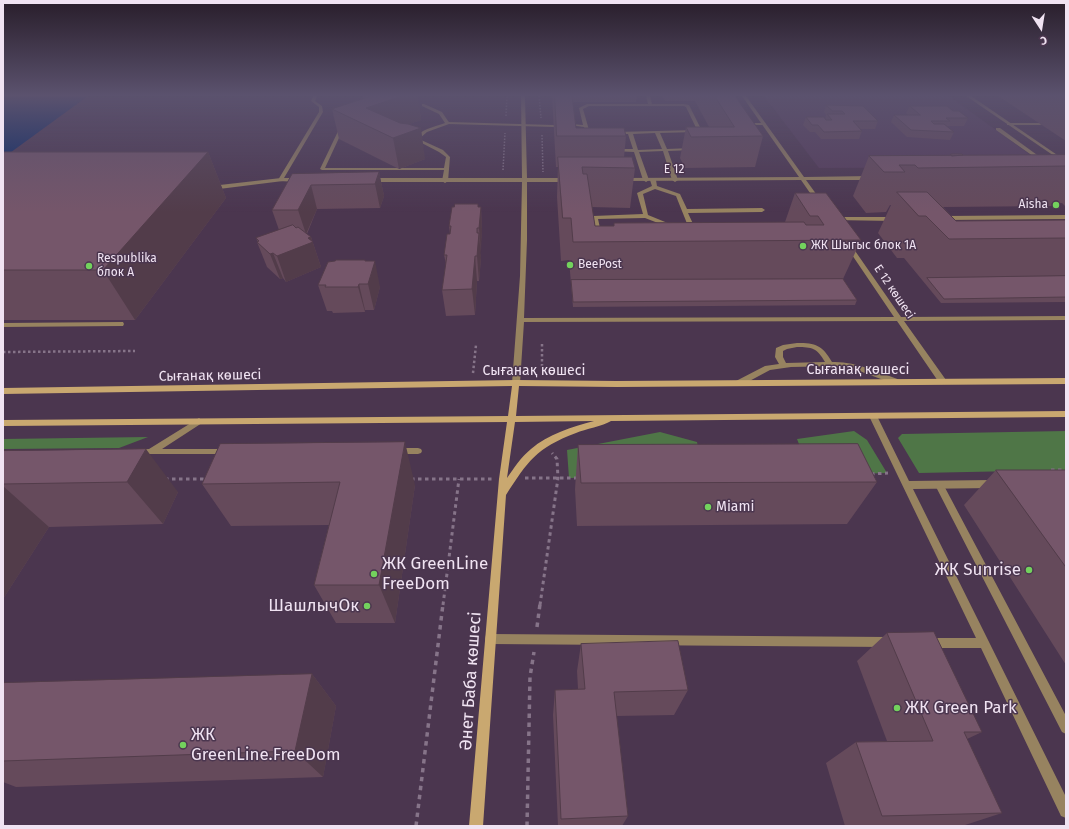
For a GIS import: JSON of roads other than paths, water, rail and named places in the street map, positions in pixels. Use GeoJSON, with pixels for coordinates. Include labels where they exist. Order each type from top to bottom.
{"type":"FeatureCollection","features":[{"type":"Feature","properties":{"kind":"main road","name":"Сығанақ көшесі"},"geometry":{"type":"LineString","coordinates":[[3,391],[516,383],[1066,381]]}},
{"type":"Feature","properties":{"kind":"main road","name":"Әнет Баба көшесі"},"geometry":{"type":"LineString","coordinates":[[476,826],[501,495],[508,478],[506,449],[512,419],[516,383]]}},
{"type":"Feature","properties":{"kind":"main road"},"geometry":{"type":"LineString","coordinates":[[3,423],[1066,414]]}},
{"type":"Feature","properties":{"kind":"main road"},"geometry":{"type":"LineString","coordinates":[[508,478],[519,470],[537,448],[575,430],[617,417]]}},
{"type":"Feature","properties":{"kind":"street"},"geometry":{"type":"LineString","coordinates":[[281,180],[308,135]]}},
{"type":"Feature","properties":{"kind":"street"},"geometry":{"type":"LineString","coordinates":[[338,135],[322,170],[446,169]]}},
{"type":"Feature","properties":{"kind":"street"},"geometry":{"type":"LineString","coordinates":[[420,135],[416,139],[441,151],[448,157],[445,181]]}},
{"type":"Feature","properties":{"kind":"street"},"geometry":{"type":"LineString","coordinates":[[516,383],[522,320],[526,181],[524,135]]}},
{"type":"Feature","properties":{"kind":"street"},"geometry":{"type":"LineString","coordinates":[[588,135],[590,141]]}},
{"type":"Feature","properties":{"kind":"street"},"geometry":{"type":"LineString","coordinates":[[631,135],[646,180]]}},
{"type":"Feature","properties":{"kind":"street"},"geometry":{"type":"LineString","coordinates":[[658,135],[675,180]]}},
{"type":"Feature","properties":{"kind":"street"},"geometry":{"type":"LineString","coordinates":[[702,135],[706,142]]}},
{"type":"Feature","properties":{"kind":"street"},"geometry":{"type":"LineString","coordinates":[[772,135],[824,208]]}},
{"type":"Feature","properties":{"kind":"street"},"geometry":{"type":"LineString","coordinates":[[1006,135],[1046,163]]}},
{"type":"Feature","properties":{"kind":"street"},"geometry":{"type":"LineString","coordinates":[[1025,135],[1066,163]]}},
{"type":"Feature","properties":{"kind":"street"},"geometry":{"type":"LineString","coordinates":[[606,150],[636,151],[699,149]]}},
{"type":"Feature","properties":{"kind":"street","name":"E 12"},"geometry":{"type":"LineString","coordinates":[[614,180],[874,178]]}},
{"type":"Feature","properties":{"kind":"street"},"geometry":{"type":"LineString","coordinates":[[203,188],[281,180],[305,180]]}},
{"type":"Feature","properties":{"kind":"street"},"geometry":{"type":"LineString","coordinates":[[367,180],[574,180]]}},
{"type":"Feature","properties":{"kind":"street"},"geometry":{"type":"LineString","coordinates":[[653,180],[655,187]]}},
{"type":"Feature","properties":{"kind":"street"},"geometry":{"type":"LineString","coordinates":[[600,243],[595,217],[646,216],[674,227],[688,227],[685,211],[678,195],[655,187],[640,193],[646,216]]}},
{"type":"Feature","properties":{"kind":"street"},"geometry":{"type":"LineString","coordinates":[[685,211],[762,210]]}},
{"type":"Feature","properties":{"kind":"street"},"geometry":{"type":"LineString","coordinates":[[828,213],[833,222],[905,219]]}},
{"type":"Feature","properties":{"kind":"street"},"geometry":{"type":"LineString","coordinates":[[1055,217],[1060,222]]}},
{"type":"Feature","properties":{"kind":"street"},"geometry":{"type":"LineString","coordinates":[[937,218],[1066,217]]}},
{"type":"Feature","properties":{"kind":"street","name":"Е 12 көшесі"},"geometry":{"type":"LineString","coordinates":[[846,242],[943,382]]}},
{"type":"Feature","properties":{"kind":"street"},"geometry":{"type":"LineString","coordinates":[[522,320],[898,317],[1066,318]]}},
{"type":"Feature","properties":{"kind":"street"},"geometry":{"type":"LineString","coordinates":[[3,325],[121,324]]}},
{"type":"Feature","properties":{"kind":"street"},"geometry":{"type":"LineString","coordinates":[[784,366],[779,357],[779,350],[782,347],[789,346],[815,347],[821,351],[830,364]]}},
{"type":"Feature","properties":{"kind":"street"},"geometry":{"type":"LineString","coordinates":[[739,383],[768,368],[830,364],[840,364],[864,370],[897,382]]}},
{"type":"Feature","properties":{"kind":"street"},"geometry":{"type":"LineString","coordinates":[[873,416],[1066,811]]}},
{"type":"Feature","properties":{"kind":"street"},"geometry":{"type":"LineString","coordinates":[[149,452],[199,421]]}},
{"type":"Feature","properties":{"kind":"street"},"geometry":{"type":"LineString","coordinates":[[387,451],[418,451]]}},
{"type":"Feature","properties":{"kind":"street"},"geometry":{"type":"LineString","coordinates":[[126,452],[236,452]]}},
{"type":"Feature","properties":{"kind":"street"},"geometry":{"type":"LineString","coordinates":[[906,485],[1002,484]]}},
{"type":"Feature","properties":{"kind":"street"},"geometry":{"type":"LineString","coordinates":[[938,485],[1066,728]]}},
{"type":"Feature","properties":{"kind":"street"},"geometry":{"type":"LineString","coordinates":[[490,639],[897,642]]}},
{"type":"Feature","properties":{"kind":"street"},"geometry":{"type":"LineString","coordinates":[[921,642],[984,643]]}},
{"type":"Feature","properties":{"kind":"water"},"geometry":{"type":"Polygon","coordinates":[[[3,135],[35,135],[3,158],[3,135]]]}},
{"type":"Feature","properties":{"kind":"place","name":"Aisha"},"geometry":{"type":"Point","coordinates":[1056,205]}},
{"type":"Feature","properties":{"kind":"place","name":"ЖК Шыгыс блок 1А"},"geometry":{"type":"Point","coordinates":[803,246]}},
{"type":"Feature","properties":{"kind":"place","name":"BeePost"},"geometry":{"type":"Point","coordinates":[570,265]}},
{"type":"Feature","properties":{"kind":"place","name":"Respublika блок А"},"geometry":{"type":"Point","coordinates":[89,266]}},
{"type":"Feature","properties":{"kind":"place","name":"Miami"},"geometry":{"type":"Point","coordinates":[708,507]}},
{"type":"Feature","properties":{"kind":"place","name":"ЖК Sunrise"},"geometry":{"type":"Point","coordinates":[1029,570]}},
{"type":"Feature","properties":{"kind":"place","name":"ЖК GreenLine FreeDom"},"geometry":{"type":"Point","coordinates":[374,574]}},
{"type":"Feature","properties":{"kind":"place","name":"ШашлычОк"},"geometry":{"type":"Point","coordinates":[367,606]}},
{"type":"Feature","properties":{"kind":"place","name":"ЖК Green Park"},"geometry":{"type":"Point","coordinates":[897,708]}},
{"type":"Feature","properties":{"kind":"place","name":"ЖК GreenLine.FreeDom"},"geometry":{"type":"Point","coordinates":[183,745]}}]}
